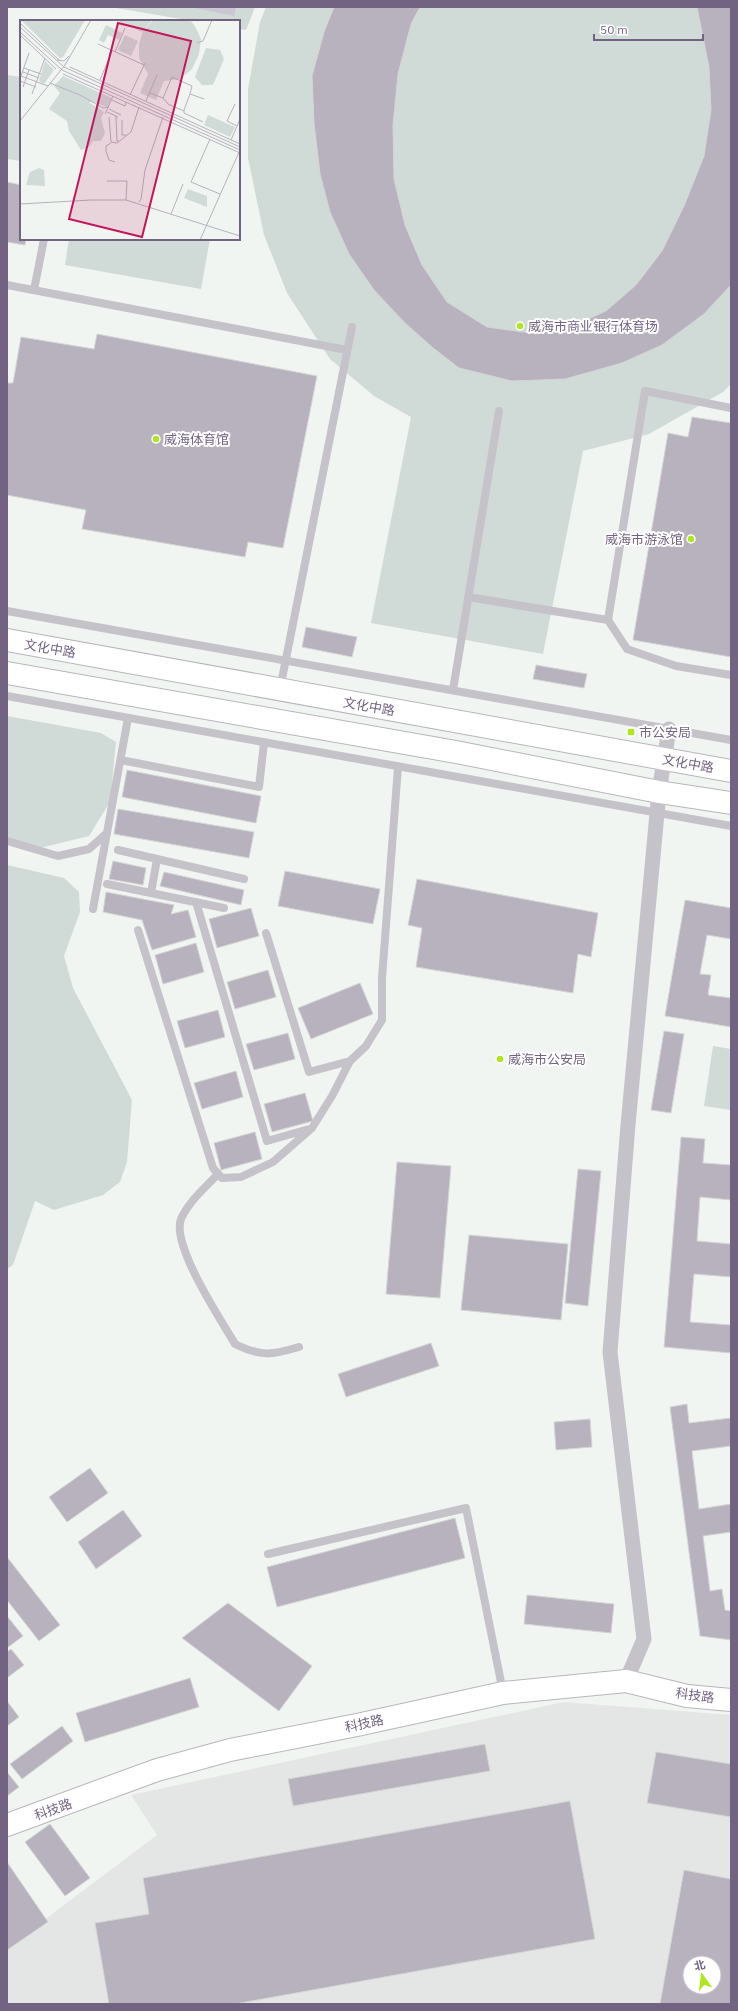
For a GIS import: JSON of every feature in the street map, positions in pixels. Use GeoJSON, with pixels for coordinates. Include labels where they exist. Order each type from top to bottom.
{"type":"FeatureCollection","features":[{"type":"Feature","properties":{"kind":"main road","name":"文化中路"},"geometry":{"type":"LineString","coordinates":[[7,640],[731,771]]}},
{"type":"Feature","properties":{"kind":"main road"},"geometry":{"type":"LineString","coordinates":[[7,673],[456,752],[659,792],[731,803]]}},
{"type":"Feature","properties":{"kind":"main road","name":"科技路"},"geometry":{"type":"LineString","coordinates":[[7,1825],[157,1770],[230,1750],[357,1725],[503,1693],[626,1681],[687,1696],[731,1700]]}},
{"type":"Feature","properties":{"kind":"street"},"geometry":{"type":"LineString","coordinates":[[626,1681],[644,1639],[610,1352],[628,1126],[657,813],[668,729]]}},
{"type":"Feature","properties":{"kind":"lane"},"geometry":{"type":"LineString","coordinates":[[34,290],[44,240]]}},
{"type":"Feature","properties":{"kind":"lane"},"geometry":{"type":"LineString","coordinates":[[7,285],[347,350]]}},
{"type":"Feature","properties":{"kind":"lane"},"geometry":{"type":"LineString","coordinates":[[280,690],[352,327]]}},
{"type":"Feature","properties":{"kind":"lane"},"geometry":{"type":"LineString","coordinates":[[731,408],[645,391],[608,620],[627,649],[676,666],[731,675]]}},
{"type":"Feature","properties":{"kind":"lane"},"geometry":{"type":"LineString","coordinates":[[453,690],[499,412]]}},
{"type":"Feature","properties":{"kind":"lane"},"geometry":{"type":"LineString","coordinates":[[468,597],[608,620]]}},
{"type":"Feature","properties":{"kind":"lane"},"geometry":{"type":"LineString","coordinates":[[7,611],[731,740]]}},
{"type":"Feature","properties":{"kind":"lane"},"geometry":{"type":"LineString","coordinates":[[7,696],[731,826]]}},
{"type":"Feature","properties":{"kind":"lane"},"geometry":{"type":"LineString","coordinates":[[93,909],[128,718]]}},
{"type":"Feature","properties":{"kind":"lane"},"geometry":{"type":"LineString","coordinates":[[121,760],[259,787],[264,743]]}},
{"type":"Feature","properties":{"kind":"lane"},"geometry":{"type":"LineString","coordinates":[[138,930],[213,1168],[222,1178],[241,1177],[273,1162],[312,1128],[332,1096],[350,1061],[366,1046],[382,1020],[382,978],[398,767]]}},
{"type":"Feature","properties":{"kind":"lane"},"geometry":{"type":"LineString","coordinates":[[7,841],[58,856],[89,848],[107,833]]}},
{"type":"Feature","properties":{"kind":"lane"},"geometry":{"type":"LineString","coordinates":[[118,850],[244,879]]}},
{"type":"Feature","properties":{"kind":"lane"},"geometry":{"type":"LineString","coordinates":[[150,893],[157,859]]}},
{"type":"Feature","properties":{"kind":"lane"},"geometry":{"type":"LineString","coordinates":[[107,884],[224,908]]}},
{"type":"Feature","properties":{"kind":"lane"},"geometry":{"type":"LineString","coordinates":[[196,902],[267,1141],[312,1128]]}},
{"type":"Feature","properties":{"kind":"lane"},"geometry":{"type":"LineString","coordinates":[[266,933],[309,1072],[350,1061]]}},
{"type":"Feature","properties":{"kind":"lane"},"geometry":{"type":"LineString","coordinates":[[218,1174],[190,1204],[180,1221],[180,1240],[190,1264],[235,1344],[249,1351],[273,1355],[299,1347]]}},
{"type":"Feature","properties":{"kind":"lane"},"geometry":{"type":"LineString","coordinates":[[268,1554],[466,1508],[503,1693]]}},
{"type":"Feature","properties":{"kind":"shaded area"},"geometry":{"type":"Polygon","coordinates":[[[110,7],[255,7],[246,30],[240,29],[240,20],[187,20],[110,7]]]}},
{"type":"Feature","properties":{"kind":"shaded area"},"geometry":{"type":"Polygon","coordinates":[[[191,7],[236,7],[234,16],[191,7]]]}},
{"type":"Feature","properties":{"kind":"shaded area","name":"威海市商业银行体育场"},"geometry":{"type":"Polygon","coordinates":[[[266,7],[731,7],[731,384],[723,392],[649,434],[583,451],[543,654],[371,623],[411,417],[374,396],[330,359],[287,293],[264,235],[248,158],[248,89],[260,22],[266,7]]]}},
{"type":"Feature","properties":{"kind":"shaded area"},"geometry":{"type":"Polygon","coordinates":[[[7,75],[20,77],[20,161],[7,159],[7,75]]]}},
{"type":"Feature","properties":{"kind":"shaded area"},"geometry":{"type":"Polygon","coordinates":[[[69,240],[210,240],[201,289],[65,265],[69,240]]]}},
{"type":"Feature","properties":{"kind":"shaded area"},"geometry":{"type":"Polygon","coordinates":[[[7,716],[101,733],[116,742],[110,802],[89,836],[40,848],[7,839],[7,716]]]}},
{"type":"Feature","properties":{"kind":"shaded area"},"geometry":{"type":"Polygon","coordinates":[[[7,865],[64,878],[79,892],[80,912],[64,956],[73,988],[132,1100],[127,1162],[120,1182],[103,1195],[54,1210],[35,1201],[13,1265],[7,1269],[7,865]]]}},
{"type":"Feature","properties":{"kind":"shaded area"},"geometry":{"type":"Polygon","coordinates":[[[713,1046],[731,1049],[731,1110],[704,1106],[713,1046]]]}},
{"type":"Feature","properties":{"kind":"shaded area"},"geometry":{"type":"Polygon","coordinates":[[[564,1702],[731,1715],[731,2004],[7,2004],[7,1948],[157,1835],[131,1795],[564,1702]]]}},
{"type":"Feature","properties":{"kind":"building"},"geometry":{"type":"Polygon","coordinates":[[[334,7],[420,7],[411,24],[398,74],[393,125],[394,179],[405,225],[422,265],[447,302],[487,327],[531,333],[566,329],[606,311],[636,285],[662,251],[684,206],[704,156],[711,110],[709,67],[697,7],[731,7],[731,285],[704,314],[662,345],[622,363],[565,379],[512,381],[459,368],[405,323],[374,290],[349,254],[330,212],[320,174],[314,123],[312,76],[324,32],[334,7]]]}},
{"type":"Feature","properties":{"kind":"building"},"geometry":{"type":"Polygon","coordinates":[[[7,182],[20,185],[20,240],[26,240],[25,245],[7,242],[7,182]]]}},
{"type":"Feature","properties":{"kind":"building","name":"威海体育馆"},"geometry":{"type":"Polygon","coordinates":[[[97,334],[317,376],[283,548],[248,542],[245,557],[82,529],[86,510],[7,495],[7,383],[13,383],[21,337],[94,349],[97,334]]]}},
{"type":"Feature","properties":{"kind":"building","name":"威海市游泳馆"},"geometry":{"type":"Polygon","coordinates":[[[692,417],[731,423],[731,657],[633,640],[668,433],[688,437],[692,417]]]}},
{"type":"Feature","properties":{"kind":"building"},"geometry":{"type":"Polygon","coordinates":[[[306,627],[357,637],[352,657],[302,647],[306,627]]]}},
{"type":"Feature","properties":{"kind":"building"},"geometry":{"type":"Polygon","coordinates":[[[536,665],[587,674],[584,688],[533,679],[536,665]]]}},
{"type":"Feature","properties":{"kind":"building"},"geometry":{"type":"Polygon","coordinates":[[[127,770],[261,796],[256,823],[122,797],[127,770]]]}},
{"type":"Feature","properties":{"kind":"building"},"geometry":{"type":"Polygon","coordinates":[[[118,809],[254,832],[249,858],[114,834],[118,809]]]}},
{"type":"Feature","properties":{"kind":"building"},"geometry":{"type":"Polygon","coordinates":[[[113,861],[146,868],[143,885],[109,879],[113,861]]]}},
{"type":"Feature","properties":{"kind":"building"},"geometry":{"type":"Polygon","coordinates":[[[285,871],[380,889],[373,924],[278,906],[285,871]]]}},
{"type":"Feature","properties":{"kind":"building"},"geometry":{"type":"Polygon","coordinates":[[[164,872],[244,890],[241,905],[160,886],[164,872]]]}},
{"type":"Feature","properties":{"kind":"building"},"geometry":{"type":"Polygon","coordinates":[[[417,879],[598,913],[591,957],[578,954],[573,993],[416,967],[422,928],[408,925],[417,879]]]}},
{"type":"Feature","properties":{"kind":"building"},"geometry":{"type":"Polygon","coordinates":[[[106,892],[174,905],[171,914],[188,910],[196,937],[152,950],[142,920],[103,912],[106,892]]]}},
{"type":"Feature","properties":{"kind":"building"},"geometry":{"type":"Polygon","coordinates":[[[685,900],[731,908],[731,939],[707,935],[700,974],[711,975],[708,995],[731,998],[731,1027],[665,1016],[685,900]]]}},
{"type":"Feature","properties":{"kind":"building"},"geometry":{"type":"Polygon","coordinates":[[[251,908],[259,936],[217,948],[209,919],[251,908]]]}},
{"type":"Feature","properties":{"kind":"building"},"geometry":{"type":"Polygon","coordinates":[[[196,943],[204,972],[163,984],[155,955],[196,943]]]}},
{"type":"Feature","properties":{"kind":"building"},"geometry":{"type":"Polygon","coordinates":[[[268,970],[276,997],[235,1009],[227,982],[268,970]]]}},
{"type":"Feature","properties":{"kind":"building"},"geometry":{"type":"Polygon","coordinates":[[[360,983],[373,1014],[311,1039],[298,1008],[360,983]]]}},
{"type":"Feature","properties":{"kind":"building"},"geometry":{"type":"Polygon","coordinates":[[[218,1010],[225,1037],[185,1048],[177,1021],[218,1010]]]}},
{"type":"Feature","properties":{"kind":"building"},"geometry":{"type":"Polygon","coordinates":[[[664,1031],[684,1034],[671,1113],[651,1110],[664,1031]]]}},
{"type":"Feature","properties":{"kind":"building"},"geometry":{"type":"Polygon","coordinates":[[[288,1033],[295,1059],[254,1070],[246,1044],[288,1033]]]}},
{"type":"Feature","properties":{"kind":"building"},"geometry":{"type":"Polygon","coordinates":[[[236,1071],[243,1097],[202,1109],[194,1083],[236,1071]]]}},
{"type":"Feature","properties":{"kind":"building"},"geometry":{"type":"Polygon","coordinates":[[[305,1093],[313,1121],[272,1132],[264,1104],[305,1093]]]}},
{"type":"Feature","properties":{"kind":"building"},"geometry":{"type":"Polygon","coordinates":[[[255,1132],[262,1159],[221,1170],[214,1143],[255,1132]]]}},
{"type":"Feature","properties":{"kind":"building"},"geometry":{"type":"Polygon","coordinates":[[[681,1137],[705,1139],[703,1163],[731,1165],[731,1200],[700,1197],[697,1241],[731,1244],[731,1277],[694,1274],[690,1322],[731,1325],[731,1353],[664,1347],[681,1137]]]}},
{"type":"Feature","properties":{"kind":"building"},"geometry":{"type":"Polygon","coordinates":[[[397,1162],[451,1166],[440,1298],[386,1294],[397,1162]]]}},
{"type":"Feature","properties":{"kind":"building"},"geometry":{"type":"Polygon","coordinates":[[[578,1169],[601,1171],[588,1306],[565,1303],[578,1169]]]}},
{"type":"Feature","properties":{"kind":"building"},"geometry":{"type":"Polygon","coordinates":[[[469,1235],[568,1244],[561,1320],[461,1310],[469,1235]]]}},
{"type":"Feature","properties":{"kind":"building"},"geometry":{"type":"Polygon","coordinates":[[[431,1343],[439,1366],[346,1397],[338,1374],[431,1343]]]}},
{"type":"Feature","properties":{"kind":"building"},"geometry":{"type":"Polygon","coordinates":[[[687,1404],[689,1423],[731,1418],[731,1446],[692,1451],[699,1509],[731,1504],[731,1532],[703,1536],[710,1591],[722,1589],[725,1610],[731,1611],[731,1640],[700,1636],[670,1407],[687,1404]]]}},
{"type":"Feature","properties":{"kind":"building"},"geometry":{"type":"Polygon","coordinates":[[[590,1419],[592,1447],[556,1450],[554,1422],[590,1419]]]}},
{"type":"Feature","properties":{"kind":"building"},"geometry":{"type":"Polygon","coordinates":[[[90,1468],[108,1493],[67,1522],[49,1497],[90,1468]]]}},
{"type":"Feature","properties":{"kind":"building"},"geometry":{"type":"Polygon","coordinates":[[[123,1510],[142,1536],[96,1569],[78,1542],[123,1510]]]}},
{"type":"Feature","properties":{"kind":"building"},"geometry":{"type":"Polygon","coordinates":[[[455,1518],[465,1558],[277,1607],[267,1567],[455,1518]]]}},
{"type":"Feature","properties":{"kind":"building"},"geometry":{"type":"Polygon","coordinates":[[[7,1557],[60,1625],[39,1641],[7,1600],[7,1557]]]}},
{"type":"Feature","properties":{"kind":"building"},"geometry":{"type":"Polygon","coordinates":[[[527,1595],[614,1604],[611,1633],[524,1624],[527,1595]]]}},
{"type":"Feature","properties":{"kind":"building"},"geometry":{"type":"Polygon","coordinates":[[[228,1603],[312,1666],[279,1711],[182,1638],[228,1603]]]}},
{"type":"Feature","properties":{"kind":"building"},"geometry":{"type":"Polygon","coordinates":[[[7,1616],[23,1636],[7,1648],[7,1616]]]}},
{"type":"Feature","properties":{"kind":"building"},"geometry":{"type":"Polygon","coordinates":[[[11,1649],[24,1665],[7,1678],[7,1652],[11,1649]]]}},
{"type":"Feature","properties":{"kind":"building"},"geometry":{"type":"Polygon","coordinates":[[[190,1678],[199,1707],[85,1742],[76,1713],[190,1678]]]}},
{"type":"Feature","properties":{"kind":"building"},"geometry":{"type":"Polygon","coordinates":[[[7,1701],[19,1717],[7,1726],[7,1701]]]}},
{"type":"Feature","properties":{"kind":"building"},"geometry":{"type":"Polygon","coordinates":[[[62,1726],[73,1741],[22,1779],[10,1764],[62,1726]]]}},
{"type":"Feature","properties":{"kind":"building"},"geometry":{"type":"Polygon","coordinates":[[[485,1744],[490,1771],[293,1806],[288,1779],[485,1744]]]}},
{"type":"Feature","properties":{"kind":"building"},"geometry":{"type":"Polygon","coordinates":[[[656,1752],[731,1764],[731,1817],[647,1803],[656,1752]]]}},
{"type":"Feature","properties":{"kind":"building"},"geometry":{"type":"Polygon","coordinates":[[[7,1772],[19,1787],[7,1796],[7,1772]]]}},
{"type":"Feature","properties":{"kind":"building"},"geometry":{"type":"Polygon","coordinates":[[[570,1801],[595,1939],[235,2004],[109,2004],[95,1923],[149,1914],[143,1878],[570,1801]]]}},
{"type":"Feature","properties":{"kind":"building"},"geometry":{"type":"Polygon","coordinates":[[[50,1824],[90,1878],[65,1896],[25,1842],[50,1824]]]}},
{"type":"Feature","properties":{"kind":"building"},"geometry":{"type":"Polygon","coordinates":[[[7,1862],[48,1922],[7,1950],[7,1862]]]}},
{"type":"Feature","properties":{"kind":"building"},"geometry":{"type":"Polygon","coordinates":[[[684,1870],[731,1879],[731,2004],[660,2004],[684,1870]]]}},
{"type":"Feature","properties":{"kind":"place","name":"威海市商业银行体育场"},"geometry":{"type":"Point","coordinates":[520,326]}},
{"type":"Feature","properties":{"kind":"place","name":"威海体育馆"},"geometry":{"type":"Point","coordinates":[156,439]}},
{"type":"Feature","properties":{"kind":"place","name":"威海市游泳馆"},"geometry":{"type":"Point","coordinates":[691,539]}},
{"type":"Feature","properties":{"kind":"place","name":"市公安局"},"geometry":{"type":"Point","coordinates":[631,732]}},
{"type":"Feature","properties":{"kind":"place","name":"威海市公安局"},"geometry":{"type":"Point","coordinates":[500,1059]}}]}
